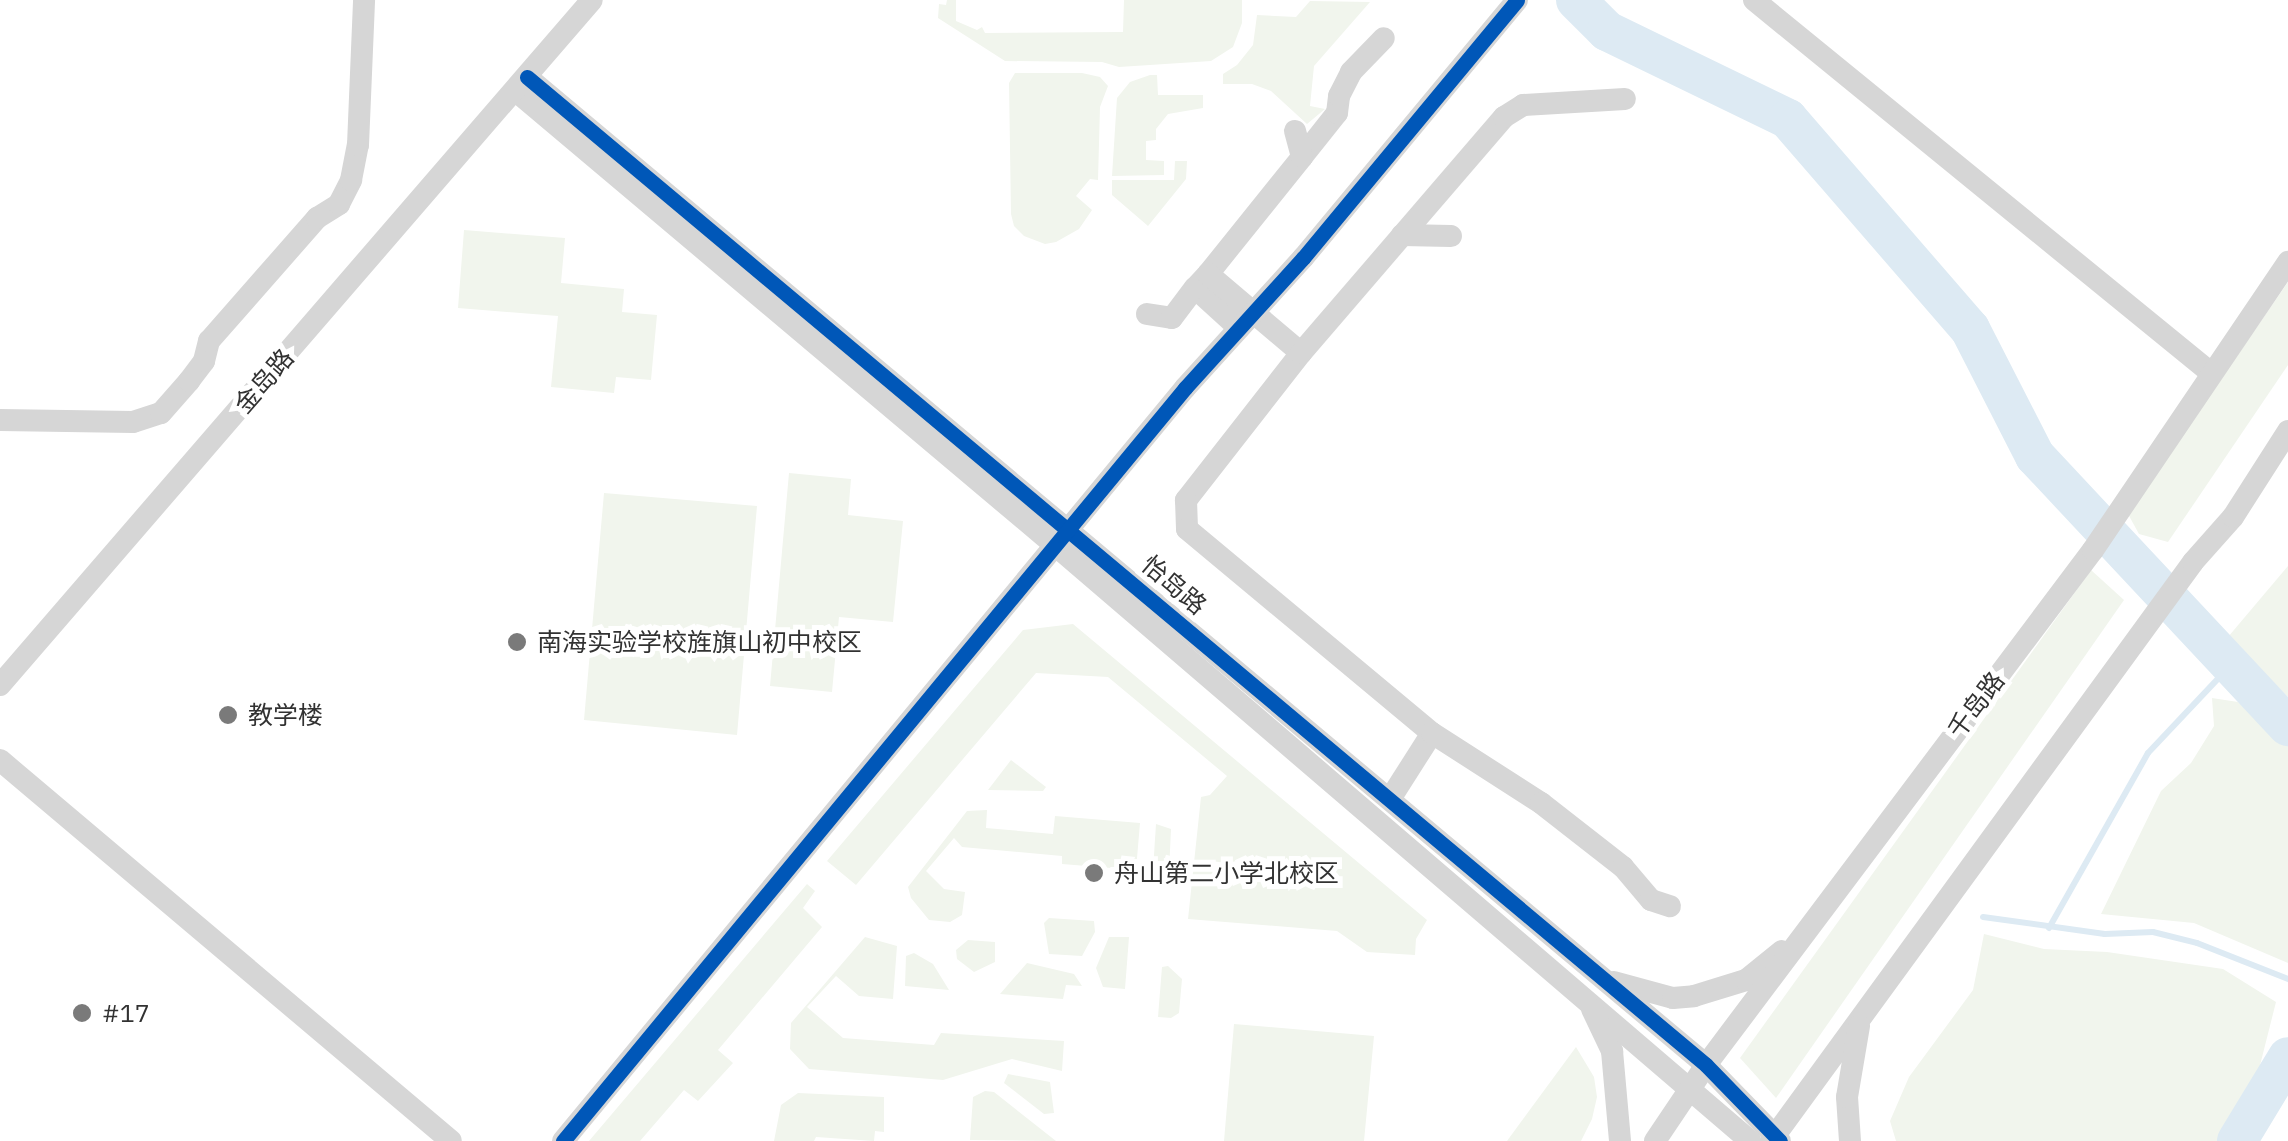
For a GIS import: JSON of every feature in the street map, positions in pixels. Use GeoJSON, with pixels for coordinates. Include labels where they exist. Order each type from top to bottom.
{"type":"FeatureCollection","features":[{"type":"Feature","properties":{"kind":"street"},"geometry":{"type":"LineString","coordinates":[[0,420],[132,422],[161,413],[189,381],[204,361],[210,341],[307,229],[339,204],[351,180],[358,145],[364,0]]}},
{"type":"Feature","properties":{"kind":"street","name":"金岛路"},"geometry":{"type":"LineString","coordinates":[[0,685],[592,0]]}},
{"type":"Feature","properties":{"kind":"street"},"geometry":{"type":"LineString","coordinates":[[1754,0],[2210,372]]}},
{"type":"Feature","properties":{"kind":"street"},"geometry":{"type":"LineString","coordinates":[[562,1141],[1516,1]]}},
{"type":"Feature","properties":{"kind":"street"},"geometry":{"type":"LineString","coordinates":[[1147,314],[1172,318],[1337,113],[1339,96],[1351,72],[1384,38]]}},
{"type":"Feature","properties":{"kind":"street"},"geometry":{"type":"LineString","coordinates":[[521,84],[1064,539],[1750,1141]]}},
{"type":"Feature","properties":{"kind":"street"},"geometry":{"type":"LineString","coordinates":[[1625,99],[1524,106],[1504,117],[1301,353],[1186,500],[1187,528],[1432,733],[1541,803],[1623,867],[1651,900],[1670,906]]}},
{"type":"Feature","properties":{"kind":"street"},"geometry":{"type":"LineString","coordinates":[[1296,131],[1302,157]]}},
{"type":"Feature","properties":{"kind":"street"},"geometry":{"type":"LineString","coordinates":[[1402,236],[1451,236]]}},
{"type":"Feature","properties":{"kind":"street","name":"千岛路"},"geometry":{"type":"LineString","coordinates":[[1655,1141],[1706,1065],[2093,550],[2288,262]]}},
{"type":"Feature","properties":{"kind":"street"},"geometry":{"type":"LineString","coordinates":[[1202,281],[1246,320],[1301,353]]}},
{"type":"Feature","properties":{"kind":"street"},"geometry":{"type":"LineString","coordinates":[[1775,1140],[2193,562],[2233,517],[2288,431]]}},
{"type":"Feature","properties":{"kind":"street","name":"怡岛路"},"geometry":{"type":"LineString","coordinates":[[1064,539],[1390,799],[1706,1065],[1775,1140]]}},
{"type":"Feature","properties":{"kind":"street"},"geometry":{"type":"LineString","coordinates":[[1390,799],[1432,733]]}},
{"type":"Feature","properties":{"kind":"street"},"geometry":{"type":"LineString","coordinates":[[0,760],[452,1141]]}},
{"type":"Feature","properties":{"kind":"street"},"geometry":{"type":"LineString","coordinates":[[1602,978],[1672,998],[1694,996],[1746,980],[1805,934]]}},
{"type":"Feature","properties":{"kind":"street"},"geometry":{"type":"LineString","coordinates":[[1582,994],[1612,1052],[1620,1141]]}},
{"type":"Feature","properties":{"kind":"street"},"geometry":{"type":"LineString","coordinates":[[1850,1141],[1847,1097],[1859,1021]]}},
{"type":"Feature","properties":{"kind":"shaded area"},"geometry":{"type":"Polygon","coordinates":[[[947,0],[956,0],[956,21],[977,30],[982,27],[985,33],[1123,32],[1124,0],[1242,0],[1242,23],[1233,47],[1211,61],[1119,67],[1102,62],[1005,61],[938,18],[939,4],[946,5],[947,0]]]}},
{"type":"Feature","properties":{"kind":"shaded area"},"geometry":{"type":"Polygon","coordinates":[[[1310,1],[1370,2],[1314,66],[1310,106],[1325,109],[1307,124],[1271,91],[1252,84],[1223,84],[1223,74],[1237,65],[1253,45],[1257,15],[1296,17],[1310,1]]]}},
{"type":"Feature","properties":{"kind":"shaded area"},"geometry":{"type":"Polygon","coordinates":[[[1015,73],[1082,73],[1100,77],[1108,86],[1100,107],[1098,180],[1090,179],[1076,196],[1092,210],[1079,229],[1056,242],[1045,244],[1024,236],[1014,226],[1011,214],[1009,83],[1015,73]]]}},
{"type":"Feature","properties":{"kind":"shaded area"},"geometry":{"type":"Polygon","coordinates":[[[1157,75],[1158,95],[1203,95],[1203,108],[1168,114],[1156,129],[1156,140],[1146,141],[1146,160],[1164,161],[1164,175],[1112,176],[1117,98],[1130,82],[1157,75]]]}},
{"type":"Feature","properties":{"kind":"shaded area"},"geometry":{"type":"Polygon","coordinates":[[[1175,161],[1187,161],[1186,179],[1148,226],[1112,195],[1112,180],[1174,180],[1175,161]]]}},
{"type":"Feature","properties":{"kind":"shaded area"},"geometry":{"type":"Polygon","coordinates":[[[464,230],[565,238],[561,283],[624,289],[622,312],[657,315],[651,380],[616,377],[614,393],[551,387],[558,316],[458,308],[464,230]]]}},
{"type":"Feature","properties":{"kind":"shaded area"},"geometry":{"type":"Polygon","coordinates":[[[2288,282],[2288,365],[2168,542],[2139,534],[2128,514],[2288,282]]]}},
{"type":"Feature","properties":{"kind":"shaded area"},"geometry":{"type":"Polygon","coordinates":[[[789,473],[851,479],[848,515],[903,521],[893,622],[839,617],[832,692],[770,686],[789,473]]]}},
{"type":"Feature","properties":{"kind":"shaded area"},"geometry":{"type":"Polygon","coordinates":[[[604,493],[757,506],[737,735],[584,720],[604,493]]]}},
{"type":"Feature","properties":{"kind":"shaded area"},"geometry":{"type":"Polygon","coordinates":[[[2288,566],[2288,697],[2228,637],[2288,566]]]}},
{"type":"Feature","properties":{"kind":"shaded area"},"geometry":{"type":"Polygon","coordinates":[[[2091,570],[2124,600],[1776,1098],[1740,1058],[2091,570]]]}},
{"type":"Feature","properties":{"kind":"shaded area"},"geometry":{"type":"Polygon","coordinates":[[[1073,624],[1427,920],[1416,939],[1415,955],[1367,952],[1337,931],[1188,919],[1201,797],[1210,795],[1227,776],[1108,677],[1036,673],[856,885],[827,861],[1023,630],[1073,624]]]}},
{"type":"Feature","properties":{"kind":"shaded area"},"geometry":{"type":"Polygon","coordinates":[[[2212,698],[2238,702],[2288,745],[2288,963],[2194,923],[2101,914],[2161,791],[2191,763],[2214,726],[2212,698]]]}},
{"type":"Feature","properties":{"kind":"shaded area"},"geometry":{"type":"Polygon","coordinates":[[[1011,760],[1046,787],[1043,791],[988,790],[1011,760]]]}},
{"type":"Feature","properties":{"kind":"shaded area"},"geometry":{"type":"Polygon","coordinates":[[[987,810],[986,828],[1053,834],[1055,816],[1140,823],[1136,870],[1062,864],[1062,856],[962,847],[954,838],[926,871],[944,889],[965,892],[962,915],[950,922],[929,920],[911,898],[908,887],[967,811],[987,810]]]}},
{"type":"Feature","properties":{"kind":"shaded area"},"geometry":{"type":"Polygon","coordinates":[[[1156,824],[1171,829],[1169,872],[1153,870],[1156,824]]]}},
{"type":"Feature","properties":{"kind":"shaded area"},"geometry":{"type":"Polygon","coordinates":[[[807,884],[815,891],[803,908],[822,927],[718,1050],[733,1063],[698,1101],[684,1090],[640,1141],[589,1141],[807,884]]]}},
{"type":"Feature","properties":{"kind":"shaded area"},"geometry":{"type":"Polygon","coordinates":[[[1049,918],[1094,921],[1095,932],[1082,956],[1049,954],[1044,923],[1049,918]]]}},
{"type":"Feature","properties":{"kind":"shaded area"},"geometry":{"type":"Polygon","coordinates":[[[1984,934],[2044,949],[2107,952],[2223,969],[2276,1002],[2252,1097],[2220,1141],[1896,1141],[1890,1121],[1909,1077],[1973,990],[1984,934]]]}},
{"type":"Feature","properties":{"kind":"shaded area"},"geometry":{"type":"Polygon","coordinates":[[[865,937],[897,946],[893,999],[859,996],[836,976],[807,1007],[843,1038],[934,1045],[941,1033],[1064,1041],[1062,1071],[1012,1059],[943,1080],[809,1069],[790,1049],[791,1023],[865,937]]]}},
{"type":"Feature","properties":{"kind":"shaded area"},"geometry":{"type":"Polygon","coordinates":[[[1109,937],[1129,937],[1125,989],[1103,987],[1096,968],[1109,937]]]}},
{"type":"Feature","properties":{"kind":"shaded area"},"geometry":{"type":"Polygon","coordinates":[[[968,940],[995,942],[995,962],[974,972],[957,959],[956,950],[968,940]]]}},
{"type":"Feature","properties":{"kind":"shaded area"},"geometry":{"type":"Polygon","coordinates":[[[914,953],[933,964],[949,990],[905,986],[906,956],[914,953]]]}},
{"type":"Feature","properties":{"kind":"shaded area"},"geometry":{"type":"Polygon","coordinates":[[[1027,963],[1074,974],[1082,986],[1066,985],[1063,999],[1000,994],[1027,963]]]}},
{"type":"Feature","properties":{"kind":"shaded area"},"geometry":{"type":"Polygon","coordinates":[[[1168,966],[1182,979],[1179,1013],[1171,1018],[1158,1017],[1162,967],[1168,966]]]}},
{"type":"Feature","properties":{"kind":"shaded area"},"geometry":{"type":"Polygon","coordinates":[[[1234,1024],[1374,1036],[1364,1141],[1224,1141],[1234,1024]]]}},
{"type":"Feature","properties":{"kind":"shaded area"},"geometry":{"type":"Polygon","coordinates":[[[1576,1047],[1594,1077],[1597,1097],[1581,1141],[1507,1141],[1576,1047]]]}},
{"type":"Feature","properties":{"kind":"shaded area"},"geometry":{"type":"Polygon","coordinates":[[[1008,1074],[1050,1082],[1054,1113],[1044,1114],[1004,1083],[1008,1074]]]}},
{"type":"Feature","properties":{"kind":"shaded area"},"geometry":{"type":"Polygon","coordinates":[[[985,1091],[994,1092],[1056,1141],[970,1140],[973,1097],[985,1091]]]}},
{"type":"Feature","properties":{"kind":"shaded area"},"geometry":{"type":"Polygon","coordinates":[[[798,1093],[884,1097],[884,1132],[875,1131],[874,1141],[816,1137],[814,1141],[774,1141],[781,1105],[798,1093]]]}},
{"type":"Feature","properties":{"kind":"waterway"},"geometry":{"type":"LineString","coordinates":[[1576,0],[1607,31],[1788,119],[1970,329],[2035,456],[2288,726]]}},
{"type":"Feature","properties":{"kind":"waterway"},"geometry":{"type":"LineString","coordinates":[[2049,928],[2148,753],[2230,666]]}},
{"type":"Feature","properties":{"kind":"waterway"},"geometry":{"type":"LineString","coordinates":[[1983,917],[2105,934],[2153,932],[2197,943],[2288,979]]}},
{"type":"Feature","properties":{"kind":"waterway"},"geometry":{"type":"LineString","coordinates":[[2237,1141],[2288,1057]]}},
{"type":"Feature","properties":{"kind":"cycle path"},"geometry":{"type":"LineString","coordinates":[[563,1141],[1185,388],[1303,258],[1517,0]]}},
{"type":"Feature","properties":{"kind":"cycle path"},"geometry":{"type":"LineString","coordinates":[[527,77],[1706,1065],[1780,1141]]}},
{"type":"Feature","properties":{"kind":"place","name":"南海实验学校旌旗山初中校区"},"geometry":{"type":"Point","coordinates":[517,642]}},
{"type":"Feature","properties":{"kind":"place","name":"教学楼"},"geometry":{"type":"Point","coordinates":[228,715]}},
{"type":"Feature","properties":{"kind":"place","name":"舟山第二小学北校区"},"geometry":{"type":"Point","coordinates":[1094,873]}},
{"type":"Feature","properties":{"kind":"place","name":"#17"},"geometry":{"type":"Point","coordinates":[82,1013]}}]}
